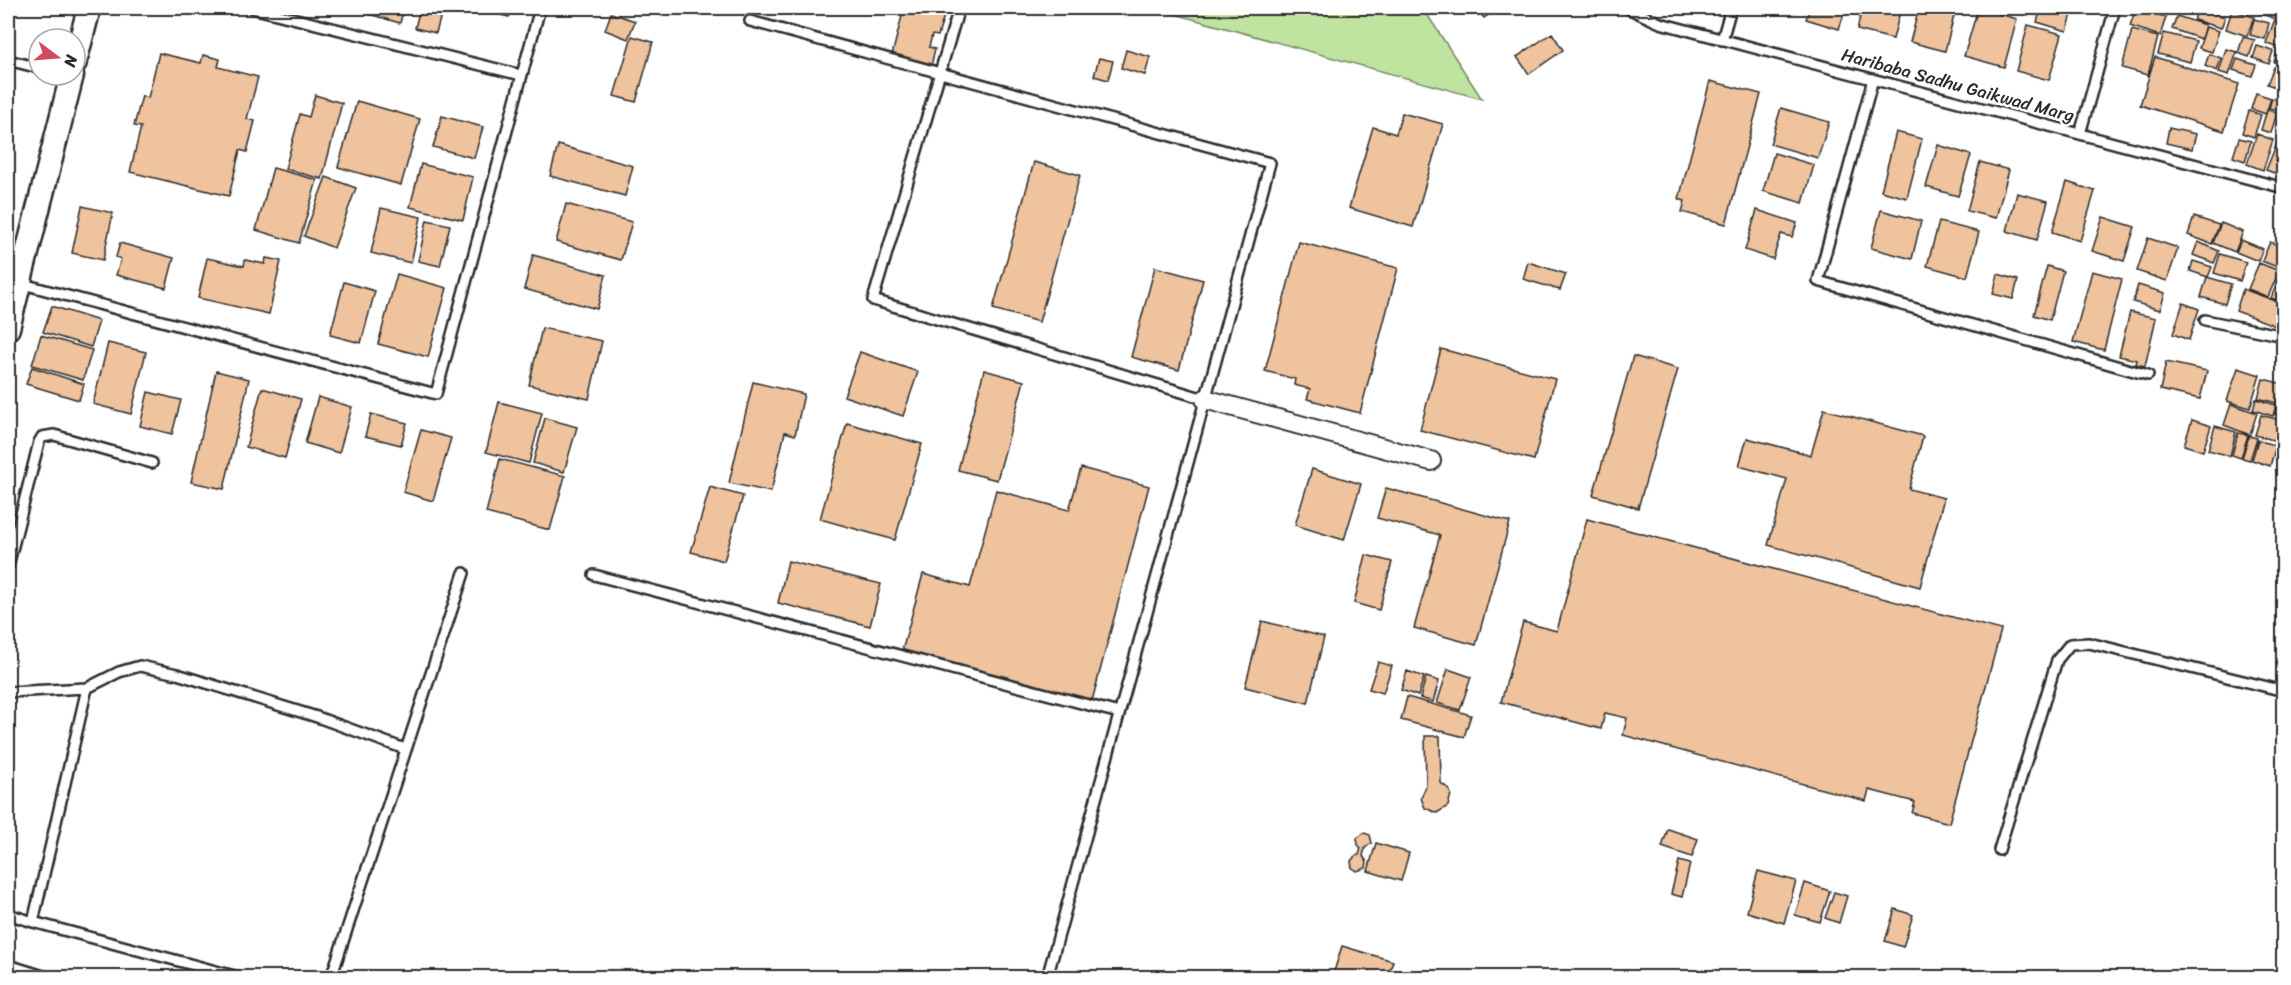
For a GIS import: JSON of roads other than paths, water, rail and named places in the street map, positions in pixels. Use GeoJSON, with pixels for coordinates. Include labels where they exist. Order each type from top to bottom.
{"type":"FeatureCollection","features":[{"type":"Feature","properties":{"kind":"street"},"geometry":{"type":"LineString","coordinates":[[84,27],[89,8]]}},
{"type":"Feature","properties":{"kind":"street"},"geometry":{"type":"LineString","coordinates":[[8,328],[13,281],[67,87]]}},
{"type":"Feature","properties":{"kind":"street"},"geometry":{"type":"LineString","coordinates":[[1205,399],[1431,461]]}},
{"type":"Feature","properties":{"kind":"lane"},"geometry":{"type":"LineString","coordinates":[[252,8],[521,75]]}},
{"type":"Feature","properties":{"kind":"lane"},"geometry":{"type":"LineString","coordinates":[[13,281],[436,394],[540,8]]}},
{"type":"Feature","properties":{"kind":"lane"},"geometry":{"type":"LineString","coordinates":[[959,8],[873,300],[1205,399]]}},
{"type":"Feature","properties":{"kind":"lane","name":"Haribaba Sadhu Gaikwad Marg"},"geometry":{"type":"LineString","coordinates":[[1627,8],[1660,23],[2283,189]]}},
{"type":"Feature","properties":{"kind":"lane"},"geometry":{"type":"LineString","coordinates":[[1722,40],[1731,8]]}},
{"type":"Feature","properties":{"kind":"lane"},"geometry":{"type":"LineString","coordinates":[[2080,134],[2115,8]]}},
{"type":"Feature","properties":{"kind":"lane"},"geometry":{"type":"LineString","coordinates":[[750,21],[1270,163],[1047,978]]}},
{"type":"Feature","properties":{"kind":"lane"},"geometry":{"type":"LineString","coordinates":[[8,60],[27,65]]}},
{"type":"Feature","properties":{"kind":"lane"},"geometry":{"type":"LineString","coordinates":[[1872,79],[1818,281],[2148,375]]}},
{"type":"Feature","properties":{"kind":"lane"},"geometry":{"type":"LineString","coordinates":[[2205,320],[2283,336]]}},
{"type":"Feature","properties":{"kind":"lane"},"geometry":{"type":"LineString","coordinates":[[8,566],[42,436],[54,435],[152,463]]}},
{"type":"Feature","properties":{"kind":"lane"},"geometry":{"type":"LineString","coordinates":[[331,978],[464,573]]}},
{"type":"Feature","properties":{"kind":"lane"},"geometry":{"type":"LineString","coordinates":[[594,575],[1119,713]]}},
{"type":"Feature","properties":{"kind":"lane"},"geometry":{"type":"LineString","coordinates":[[1999,850],[2057,660],[2070,644],[2089,644],[2283,691]]}},
{"type":"Feature","properties":{"kind":"lane"},"geometry":{"type":"LineString","coordinates":[[8,692],[87,688],[120,672],[140,666],[158,669],[306,714],[405,748]]}},
{"type":"Feature","properties":{"kind":"lane"},"geometry":{"type":"LineString","coordinates":[[33,922],[87,688]]}},
{"type":"Feature","properties":{"kind":"lane"},"geometry":{"type":"LineString","coordinates":[[8,914],[242,978]]}},
{"type":"Feature","properties":{"kind":"lane"},"geometry":{"type":"LineString","coordinates":[[8,966],[50,978]]}}]}
